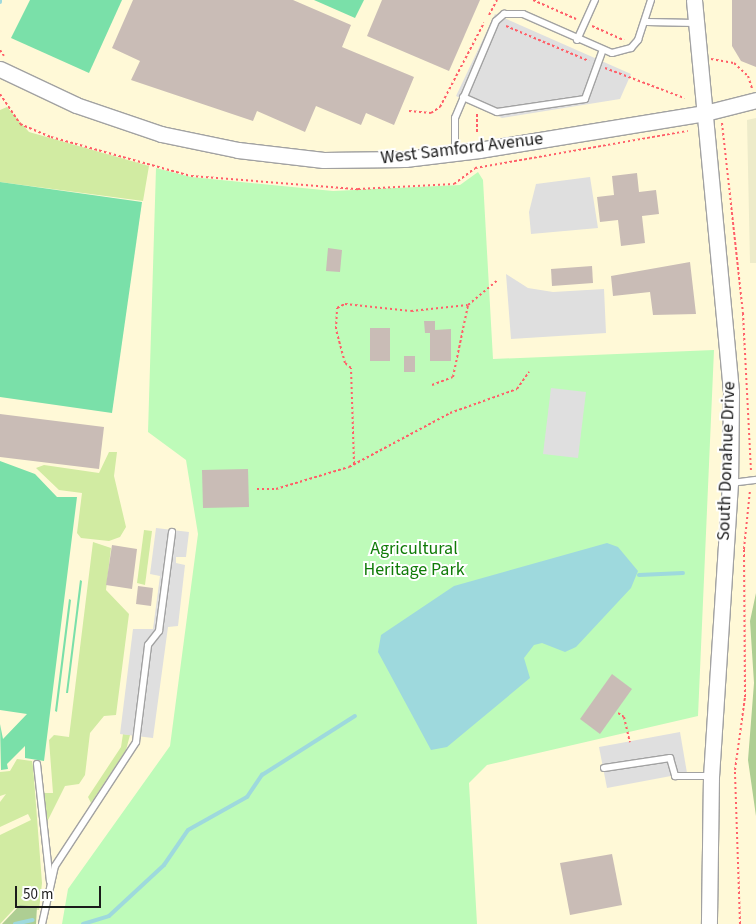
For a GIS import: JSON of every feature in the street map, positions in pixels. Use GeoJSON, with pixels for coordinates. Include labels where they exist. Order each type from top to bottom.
{"type":"FeatureCollection","features":[{"type":"Feature","properties":{"kind":"street","name":"South Donahue Drive"},"geometry":{"type":"LineString","coordinates":[[694,0],[728,321],[730,483],[711,776],[709,924]]}},
{"type":"Feature","properties":{"kind":"street","name":"West Samford Avenue"},"geometry":{"type":"LineString","coordinates":[[0,69],[116,119],[238,150],[363,160],[455,153],[705,112],[754,94]]}},
{"type":"Feature","properties":{"kind":"lane"},"geometry":{"type":"LineString","coordinates":[[577,40],[595,0]]}},
{"type":"Feature","properties":{"kind":"lane"},"geometry":{"type":"LineString","coordinates":[[455,153],[453,130],[463,97],[496,21],[504,14],[523,14],[602,52],[631,48],[647,22],[651,0]]}},
{"type":"Feature","properties":{"kind":"lane"},"geometry":{"type":"LineString","coordinates":[[647,22],[695,22]]}},
{"type":"Feature","properties":{"kind":"lane"},"geometry":{"type":"LineString","coordinates":[[463,97],[479,104],[510,112],[585,98],[602,52]]}},
{"type":"Feature","properties":{"kind":"lane"},"geometry":{"type":"LineString","coordinates":[[730,483],[753,482]]}},
{"type":"Feature","properties":{"kind":"lane"},"geometry":{"type":"LineString","coordinates":[[42,924],[50,882],[75,832],[136,742],[148,645],[159,631],[172,532]]}},
{"type":"Feature","properties":{"kind":"lane"},"geometry":{"type":"LineString","coordinates":[[604,768],[670,758],[675,776],[711,776]]}},
{"type":"Feature","properties":{"kind":"lane"},"geometry":{"type":"LineString","coordinates":[[37,764],[50,882]]}},
{"type":"Feature","properties":{"kind":"path"},"geometry":{"type":"LineString","coordinates":[[409,111],[430,114],[440,107],[497,0]]}},
{"type":"Feature","properties":{"kind":"path"},"geometry":{"type":"LineString","coordinates":[[533,0],[626,41],[632,38]]}},
{"type":"Feature","properties":{"kind":"path"},"geometry":{"type":"LineString","coordinates":[[488,18],[684,98]]}},
{"type":"Feature","properties":{"kind":"path"},"geometry":{"type":"LineString","coordinates":[[709,59],[734,63],[748,76],[754,94]]}},
{"type":"Feature","properties":{"kind":"path"},"geometry":{"type":"LineString","coordinates":[[477,133],[479,104]]}},
{"type":"Feature","properties":{"kind":"path"},"geometry":{"type":"LineString","coordinates":[[722,123],[743,313],[751,474]]}},
{"type":"Feature","properties":{"kind":"path"},"geometry":{"type":"LineString","coordinates":[[354,464],[351,368],[345,363],[336,329],[337,308],[345,304],[411,311],[468,305],[497,281]]}},
{"type":"Feature","properties":{"kind":"path"},"geometry":{"type":"LineString","coordinates":[[432,385],[453,377],[468,305]]}},
{"type":"Feature","properties":{"kind":"path"},"geometry":{"type":"LineString","coordinates":[[258,489],[313,480],[354,464],[450,413],[517,389],[529,372]]}},
{"type":"Feature","properties":{"kind":"path"},"geometry":{"type":"LineString","coordinates":[[740,924],[735,770],[745,697],[744,549],[753,482]]}},
{"type":"Feature","properties":{"kind":"path"},"geometry":{"type":"LineString","coordinates":[[618,713],[624,717],[630,742]]}},
{"type":"Feature","properties":{"kind":"shaded area"},"geometry":{"type":"Polygon","coordinates":[[[0,0],[756,0],[756,924],[0,924],[0,0]]]}},
{"type":"Feature","properties":{"kind":"shaded area"},"geometry":{"type":"Polygon","coordinates":[[[495,14],[631,74],[620,99],[502,118],[456,96],[495,14]]]}},
{"type":"Feature","properties":{"kind":"shaded area"},"geometry":{"type":"Polygon","coordinates":[[[756,118],[756,263],[750,263],[747,120],[756,118]]]}},
{"type":"Feature","properties":{"kind":"shaded area"},"geometry":{"type":"Polygon","coordinates":[[[590,177],[598,228],[531,234],[529,212],[536,184],[590,177]]]}},
{"type":"Feature","properties":{"kind":"shaded area"},"geometry":{"type":"Polygon","coordinates":[[[506,274],[528,288],[553,292],[604,289],[606,333],[511,339],[506,274]]]}},
{"type":"Feature","properties":{"kind":"shaded area"},"geometry":{"type":"Polygon","coordinates":[[[551,388],[586,392],[578,458],[543,454],[551,388]]]}},
{"type":"Feature","properties":{"kind":"shaded area"},"geometry":{"type":"Polygon","coordinates":[[[156,528],[189,532],[186,557],[176,557],[176,563],[185,565],[178,626],[168,627],[153,738],[120,734],[133,629],[153,629],[160,576],[150,574],[156,528]]]}},
{"type":"Feature","properties":{"kind":"shaded area"},"geometry":{"type":"Polygon","coordinates":[[[680,732],[687,773],[607,788],[599,747],[680,732]]]}},
{"type":"Feature","properties":{"kind":"green space"},"geometry":{"type":"Polygon","coordinates":[[[30,0],[122,0],[89,73],[11,38],[30,0]]]}},
{"type":"Feature","properties":{"kind":"green space"},"geometry":{"type":"Polygon","coordinates":[[[314,0],[364,0],[355,18],[314,0]]]}},
{"type":"Feature","properties":{"kind":"green space"},"geometry":{"type":"Polygon","coordinates":[[[7,107],[29,132],[149,166],[143,201],[0,182],[0,110],[7,107]]]}},
{"type":"Feature","properties":{"kind":"green space","name":"Agricultural Heritage Park"},"geometry":{"type":"Polygon","coordinates":[[[156,168],[191,177],[333,191],[460,185],[478,172],[483,180],[493,359],[714,350],[698,716],[487,765],[469,783],[477,924],[62,924],[68,889],[170,746],[198,534],[186,460],[148,432],[156,168]]]}},
{"type":"Feature","properties":{"kind":"green space"},"geometry":{"type":"Polygon","coordinates":[[[0,182],[142,202],[112,413],[0,397],[0,182]]]}},
{"type":"Feature","properties":{"kind":"green space"},"geometry":{"type":"Polygon","coordinates":[[[109,452],[117,452],[114,476],[126,527],[120,537],[109,541],[81,538],[77,533],[82,493],[59,490],[36,468],[44,465],[99,473],[109,452]]]}},
{"type":"Feature","properties":{"kind":"green space"},"geometry":{"type":"Polygon","coordinates":[[[0,461],[35,474],[57,497],[77,497],[44,761],[25,758],[25,746],[7,764],[8,769],[1,770],[0,724],[3,739],[27,714],[0,710],[0,461]]]}},
{"type":"Feature","properties":{"kind":"green space"},"geometry":{"type":"Polygon","coordinates":[[[144,530],[152,531],[145,585],[137,583],[144,530]]]}},
{"type":"Feature","properties":{"kind":"green space"},"geometry":{"type":"Polygon","coordinates":[[[93,542],[111,548],[106,590],[129,614],[116,715],[104,716],[90,733],[85,775],[79,784],[65,786],[46,824],[44,793],[53,793],[49,740],[54,735],[69,737],[93,542]]]}},
{"type":"Feature","properties":{"kind":"green space"},"geometry":{"type":"Polygon","coordinates":[[[80,580],[82,581],[68,693],[66,693],[80,580]]]}},
{"type":"Feature","properties":{"kind":"green space"},"geometry":{"type":"Polygon","coordinates":[[[756,593],[756,816],[748,760],[754,683],[750,621],[756,593]]]}},
{"type":"Feature","properties":{"kind":"green space"},"geometry":{"type":"Polygon","coordinates":[[[69,599],[71,600],[57,712],[55,711],[69,599]]]}},
{"type":"Feature","properties":{"kind":"green space"},"geometry":{"type":"Polygon","coordinates":[[[123,734],[130,735],[126,750],[91,803],[88,797],[121,747],[123,734]]]}},
{"type":"Feature","properties":{"kind":"green space"},"geometry":{"type":"Polygon","coordinates":[[[17,759],[32,761],[42,883],[39,910],[15,908],[0,924],[0,835],[31,820],[28,814],[0,827],[0,802],[6,794],[0,796],[0,772],[10,771],[17,759]]]}},
{"type":"Feature","properties":{"kind":"green space"},"geometry":{"type":"Polygon","coordinates":[[[20,905],[37,907],[36,924],[2,924],[20,905]]]}},
{"type":"Feature","properties":{"kind":"water"},"geometry":{"type":"Polygon","coordinates":[[[607,543],[618,547],[638,571],[631,588],[576,647],[565,652],[542,643],[534,645],[524,658],[530,678],[447,747],[431,750],[378,652],[381,635],[454,586],[607,543]]]}},
{"type":"Feature","properties":{"kind":"building"},"geometry":{"type":"Polygon","coordinates":[[[133,0],[293,0],[351,25],[342,47],[414,77],[394,125],[366,113],[361,125],[316,106],[305,132],[257,111],[253,121],[131,80],[140,61],[112,48],[133,0]]]}},
{"type":"Feature","properties":{"kind":"building"},"geometry":{"type":"Polygon","coordinates":[[[382,0],[480,0],[449,71],[367,36],[382,0]]]}},
{"type":"Feature","properties":{"kind":"building"},"geometry":{"type":"Polygon","coordinates":[[[732,0],[756,0],[756,67],[741,61],[732,46],[732,0]]]}},
{"type":"Feature","properties":{"kind":"building"},"geometry":{"type":"Polygon","coordinates":[[[637,173],[639,192],[656,190],[659,214],[642,216],[645,243],[621,246],[618,220],[600,222],[597,197],[614,195],[612,176],[637,173]]]}},
{"type":"Feature","properties":{"kind":"building"},"geometry":{"type":"Polygon","coordinates":[[[328,248],[342,250],[340,272],[326,271],[328,248]]]}},
{"type":"Feature","properties":{"kind":"building"},"geometry":{"type":"Polygon","coordinates":[[[690,262],[696,314],[653,315],[650,292],[613,296],[611,276],[690,262]]]}},
{"type":"Feature","properties":{"kind":"building"},"geometry":{"type":"Polygon","coordinates":[[[592,266],[593,283],[552,286],[551,269],[592,266]]]}},
{"type":"Feature","properties":{"kind":"building"},"geometry":{"type":"Polygon","coordinates":[[[424,321],[435,321],[435,330],[451,329],[451,361],[430,361],[430,333],[425,333],[424,321]]]}},
{"type":"Feature","properties":{"kind":"building"},"geometry":{"type":"Polygon","coordinates":[[[370,328],[390,328],[390,361],[370,361],[370,328]]]}},
{"type":"Feature","properties":{"kind":"building"},"geometry":{"type":"Polygon","coordinates":[[[404,356],[415,356],[415,372],[404,372],[404,356]]]}},
{"type":"Feature","properties":{"kind":"building"},"geometry":{"type":"Polygon","coordinates":[[[0,414],[104,427],[99,469],[0,457],[0,414]]]}},
{"type":"Feature","properties":{"kind":"building"},"geometry":{"type":"Polygon","coordinates":[[[248,469],[249,507],[203,508],[202,470],[248,469]]]}},
{"type":"Feature","properties":{"kind":"building"},"geometry":{"type":"Polygon","coordinates":[[[112,545],[137,549],[132,589],[106,585],[112,545]]]}},
{"type":"Feature","properties":{"kind":"building"},"geometry":{"type":"Polygon","coordinates":[[[138,586],[153,588],[151,606],[136,604],[138,586]]]}},
{"type":"Feature","properties":{"kind":"building"},"geometry":{"type":"Polygon","coordinates":[[[612,674],[632,689],[600,734],[580,719],[612,674]]]}},
{"type":"Feature","properties":{"kind":"building"},"geometry":{"type":"Polygon","coordinates":[[[612,854],[622,905],[570,915],[560,863],[612,854]]]}},
{"type":"Feature","properties":{"kind":"waterway"},"geometry":{"type":"LineString","coordinates":[[639,575],[683,573]]}},
{"type":"Feature","properties":{"kind":"waterway"},"geometry":{"type":"LineString","coordinates":[[83,924],[109,916],[164,865],[188,830],[247,797],[262,775],[355,716]]}},
{"type":"Feature","properties":{"kind":"waterway"},"geometry":{"type":"LineString","coordinates":[[15,924],[33,920]]}}]}
